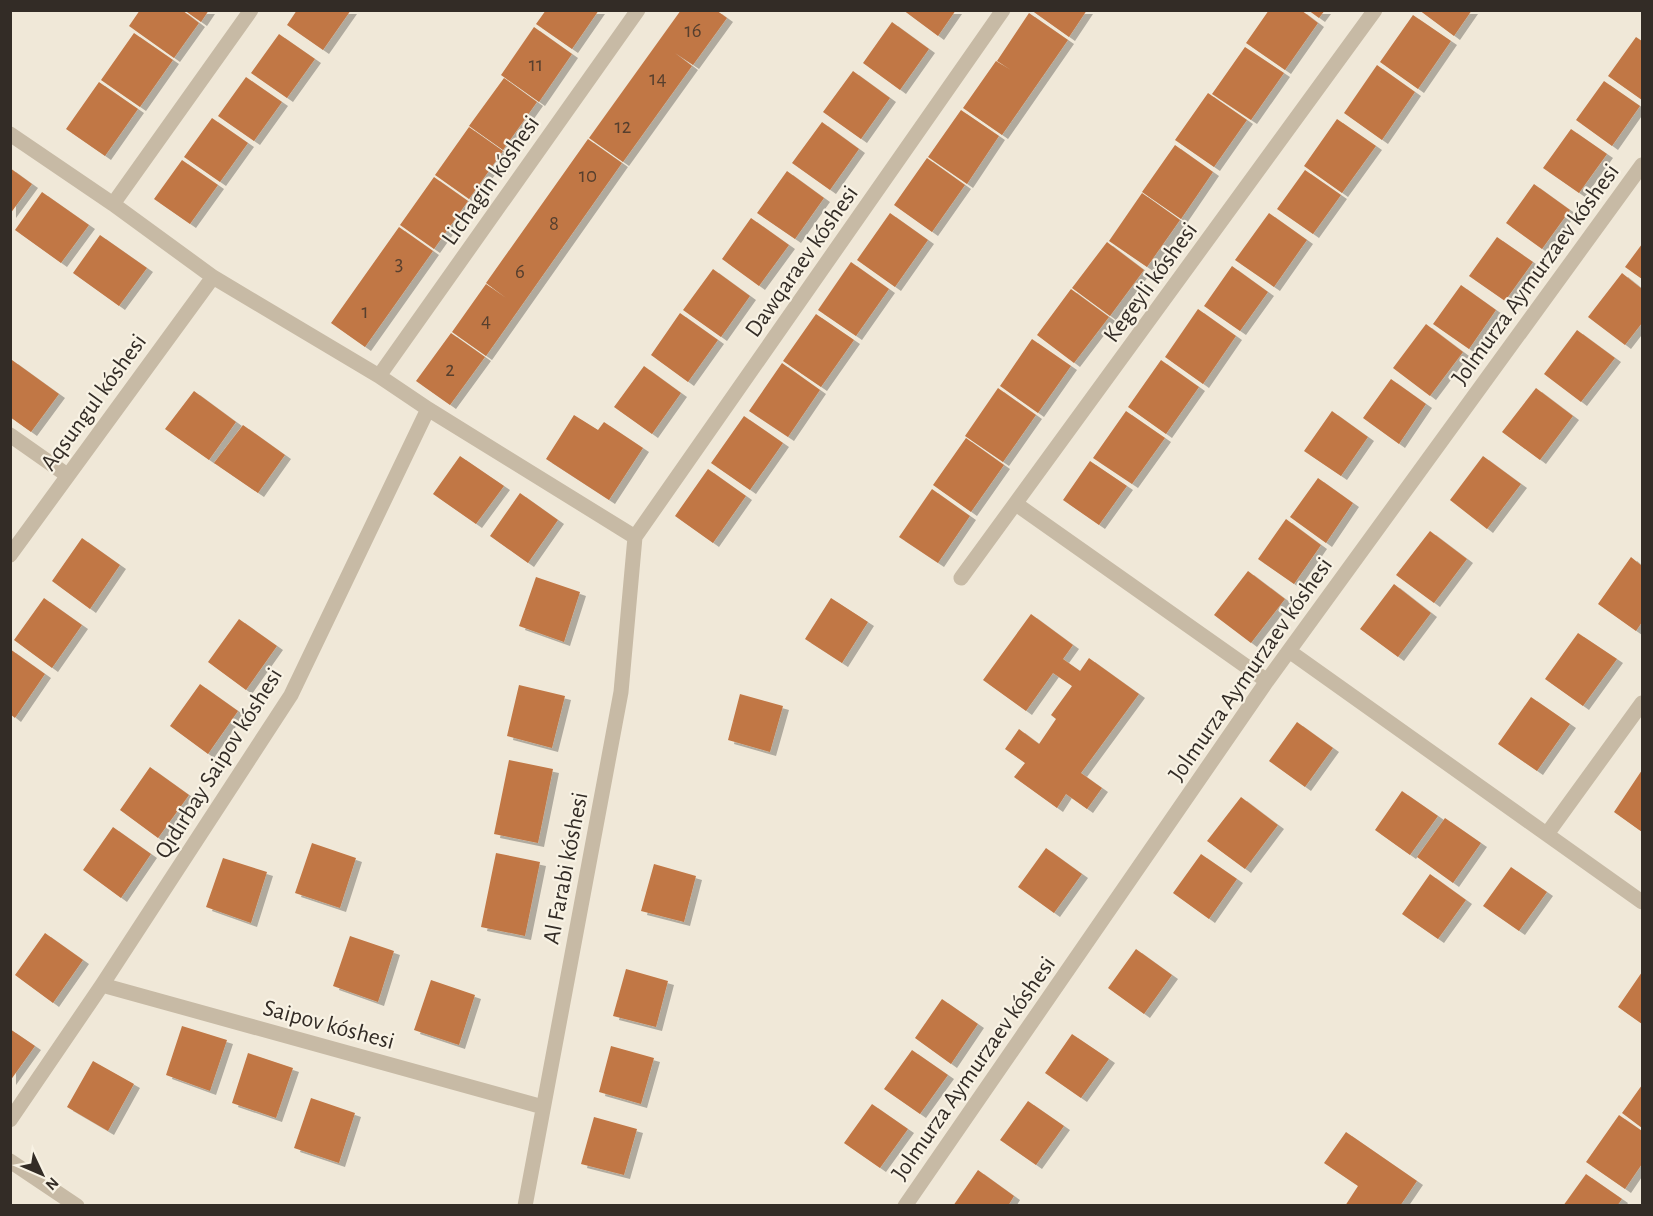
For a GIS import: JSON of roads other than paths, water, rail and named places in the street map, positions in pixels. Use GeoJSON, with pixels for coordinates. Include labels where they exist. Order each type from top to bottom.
{"type":"FeatureCollection","features":[{"type":"Feature","properties":{"kind":"street"},"geometry":{"type":"LineString","coordinates":[[113,204],[251,10]]}},
{"type":"Feature","properties":{"kind":"street","name":"Lichagin kóshesi"},"geometry":{"type":"LineString","coordinates":[[379,376],[638,10]]}},
{"type":"Feature","properties":{"kind":"street","name":"Dawqaraev kóshesi"},"geometry":{"type":"LineString","coordinates":[[635,537],[1003,10]]}},
{"type":"Feature","properties":{"kind":"street","name":"Kegeyli kóshesi"},"geometry":{"type":"LineString","coordinates":[[961,578],[1375,10]]}},
{"type":"Feature","properties":{"kind":"street"},"geometry":{"type":"LineString","coordinates":[[10,134],[113,204],[213,277],[379,376],[428,409],[635,537]]}},
{"type":"Feature","properties":{"kind":"street","name":"Jolmurza Aymurzaev kóshesi"},"geometry":{"type":"LineString","coordinates":[[905,1206],[1267,681],[1642,165]]}},
{"type":"Feature","properties":{"kind":"street","name":"Aqsungul kóshesi"},"geometry":{"type":"LineString","coordinates":[[10,555],[213,277]]}},
{"type":"Feature","properties":{"kind":"street","name":"Qıdırbay Saipov kóshesi"},"geometry":{"type":"LineString","coordinates":[[10,1120],[102,985],[291,695],[428,409]]}},
{"type":"Feature","properties":{"kind":"street"},"geometry":{"type":"LineString","coordinates":[[10,435],[67,475]]}},
{"type":"Feature","properties":{"kind":"street"},"geometry":{"type":"LineString","coordinates":[[1016,504],[1267,681]]}},
{"type":"Feature","properties":{"kind":"street","name":"Al Farabi kóshesi"},"geometry":{"type":"LineString","coordinates":[[525,1206],[621,692],[635,537]]}},
{"type":"Feature","properties":{"kind":"street"},"geometry":{"type":"LineString","coordinates":[[1289,651],[1642,902]]}},
{"type":"Feature","properties":{"kind":"street"},"geometry":{"type":"LineString","coordinates":[[1547,834],[1642,703]]}},
{"type":"Feature","properties":{"kind":"street","name":"Saipov kóshesi"},"geometry":{"type":"LineString","coordinates":[[102,985],[543,1107]]}},
{"type":"Feature","properties":{"kind":"street"},"geometry":{"type":"LineString","coordinates":[[10,1161],[77,1206]]}}]}
